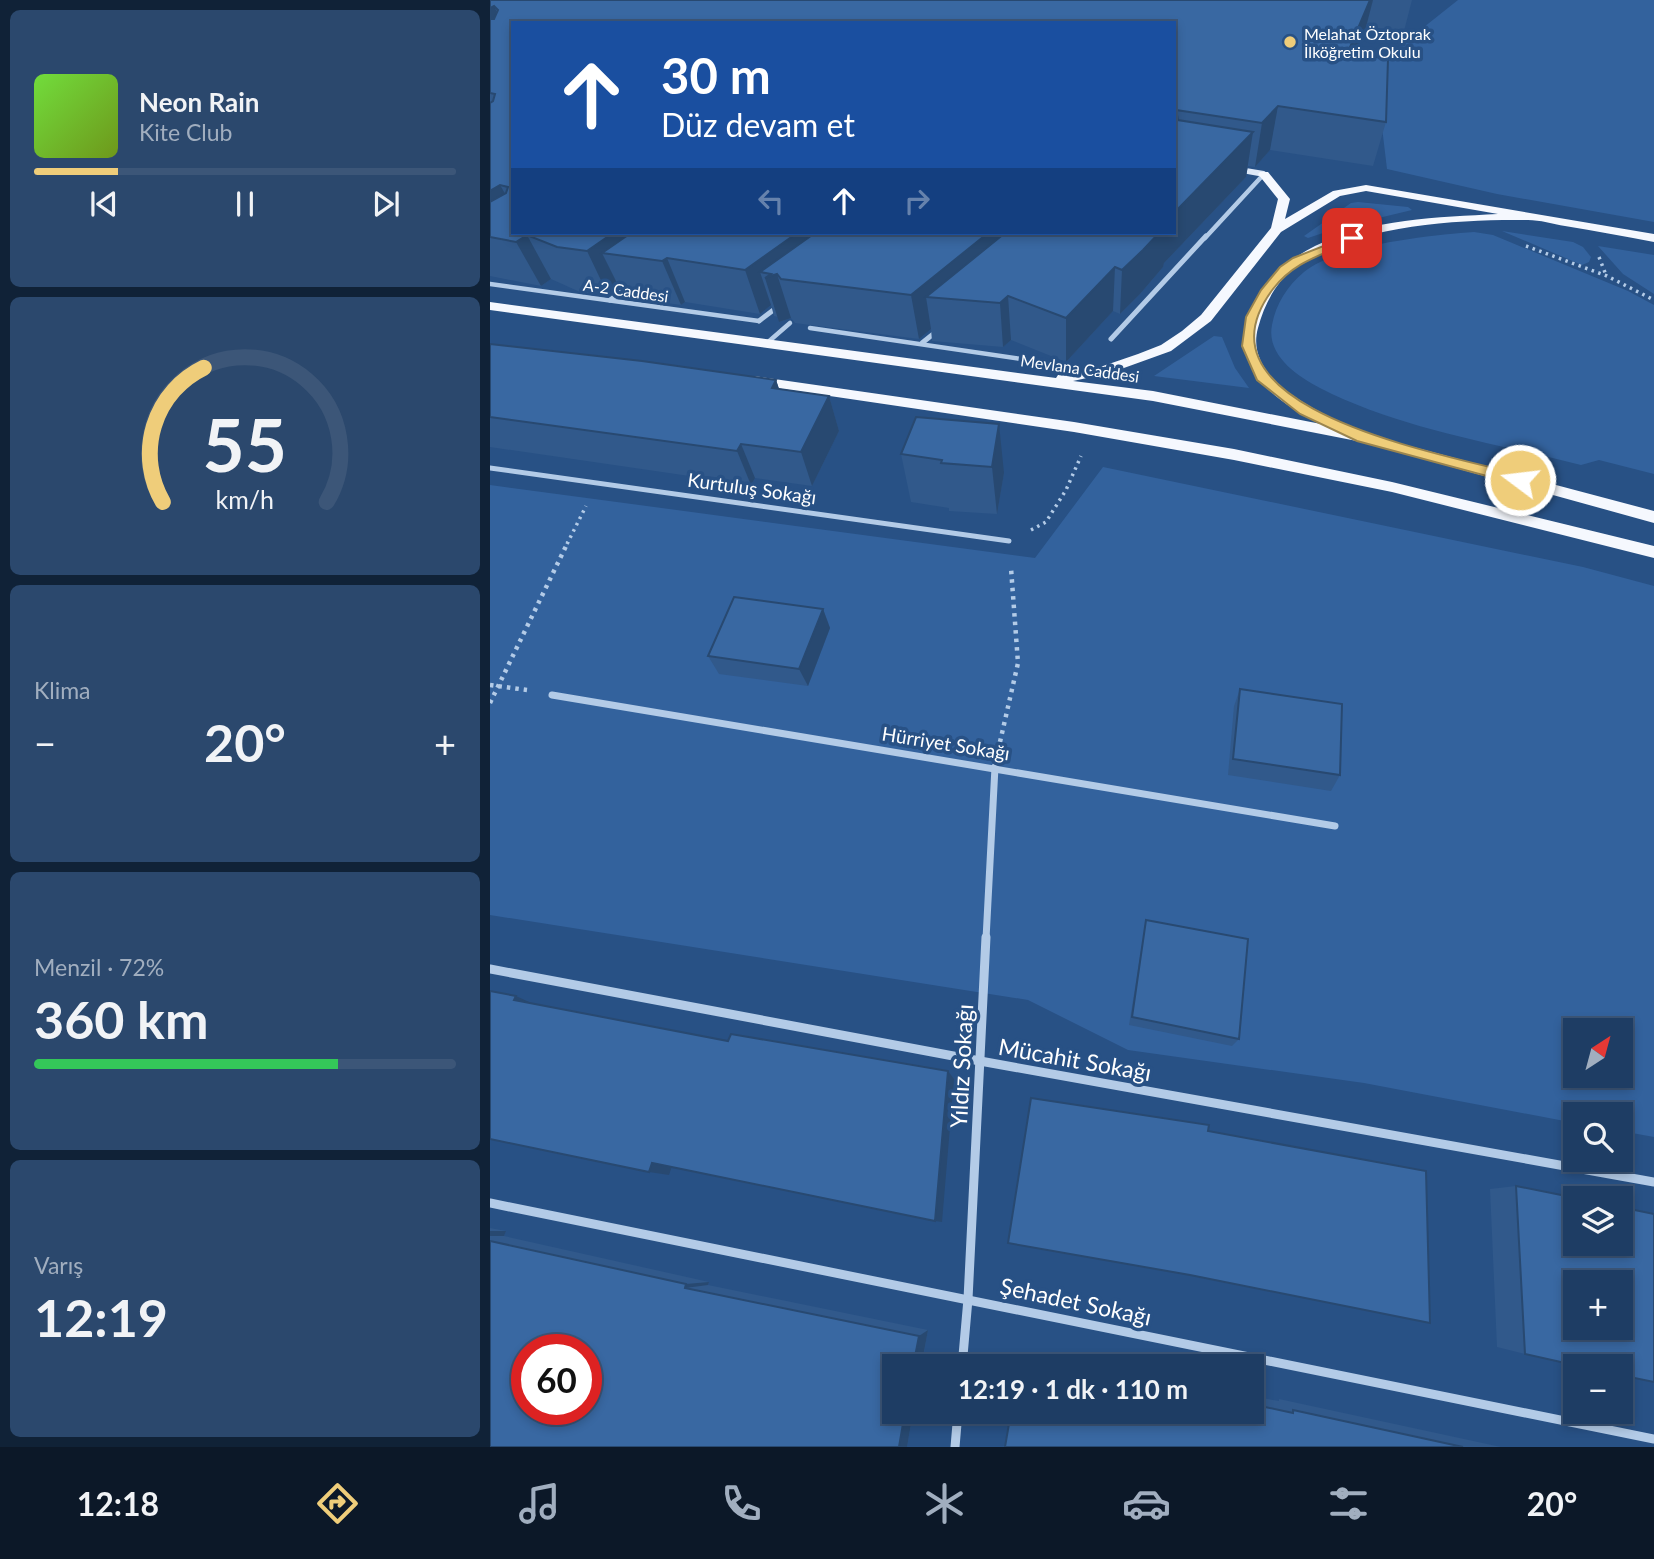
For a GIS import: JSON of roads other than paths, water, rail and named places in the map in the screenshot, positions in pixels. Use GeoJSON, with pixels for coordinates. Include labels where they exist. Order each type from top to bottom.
{"type":"FeatureCollection","features":[{"type":"Feature","properties":{"kind":"main road"},"geometry":{"type":"LineString","coordinates":[[1264,174],[1284,199],[1277,229]]}},
{"type":"Feature","properties":{"kind":"main road"},"geometry":{"type":"LineString","coordinates":[[1050,380],[1105,370],[1166,348],[1206,318],[1277,229],[1337,193],[1366,188],[1654,238]]}},
{"type":"Feature","properties":{"kind":"main road"},"geometry":{"type":"LineString","coordinates":[[1362,437],[1304,411],[1262,377],[1248,346],[1252,317],[1267,290],[1284,270],[1297,261],[1352,238],[1412,223],[1524,217]]}},
{"type":"Feature","properties":{"kind":"main road","name":"Mevlana Caddesi"},"geometry":{"type":"LineString","coordinates":[[490,306],[1153,396],[1362,437],[1654,516]]}},
{"type":"Feature","properties":{"kind":"main road"},"geometry":{"type":"LineString","coordinates":[[745,380],[1091,431],[1391,487],[1654,552]]}},
{"type":"Feature","properties":{"kind":"street"},"geometry":{"type":"LineString","coordinates":[[1213,165],[1264,174]]}},
{"type":"Feature","properties":{"kind":"street"},"geometry":{"type":"LineString","coordinates":[[1111,339],[1264,174]]}},
{"type":"Feature","properties":{"kind":"street"},"geometry":{"type":"LineString","coordinates":[[610,300],[631,285]]}},
{"type":"Feature","properties":{"kind":"street"},"geometry":{"type":"LineString","coordinates":[[759,321],[791,297]]}},
{"type":"Feature","properties":{"kind":"street"},"geometry":{"type":"LineString","coordinates":[[922,343],[942,326]]}},
{"type":"Feature","properties":{"kind":"street","name":"Kurtuluş Sokağı"},"geometry":{"type":"LineString","coordinates":[[490,468],[1009,541]]}},
{"type":"Feature","properties":{"kind":"street","name":"Hürriyet Sokağı"},"geometry":{"type":"LineString","coordinates":[[552,695],[1335,826]]}},
{"type":"Feature","properties":{"kind":"street","name":"Yıldız Sokağı"},"geometry":{"type":"LineString","coordinates":[[963,1354],[995,767]]}},
{"type":"Feature","properties":{"kind":"street","name":"Mücahit Sokağı"},"geometry":{"type":"LineString","coordinates":[[490,969],[980,1061],[1654,1182]]}},
{"type":"Feature","properties":{"kind":"street","name":"Şehadet Sokağı"},"geometry":{"type":"LineString","coordinates":[[490,1203],[1654,1439]]}},
{"type":"Feature","properties":{"kind":"street"},"geometry":{"type":"LineString","coordinates":[[956,1447],[957,1424]]}},
{"type":"Feature","properties":{"kind":"lane","name":"A-2 Caddesi"},"geometry":{"type":"LineString","coordinates":[[490,284],[759,321]]}},
{"type":"Feature","properties":{"kind":"lane"},"geometry":{"type":"LineString","coordinates":[[767,342],[790,323]]}},
{"type":"Feature","properties":{"kind":"lane"},"geometry":{"type":"LineString","coordinates":[[810,328],[1049,363]]}},
{"type":"Feature","properties":{"kind":"place","name":"Melahat Öztoprak İlköğretim Okulu"},"geometry":{"type":"Point","coordinates":[1290,42]}}]}
